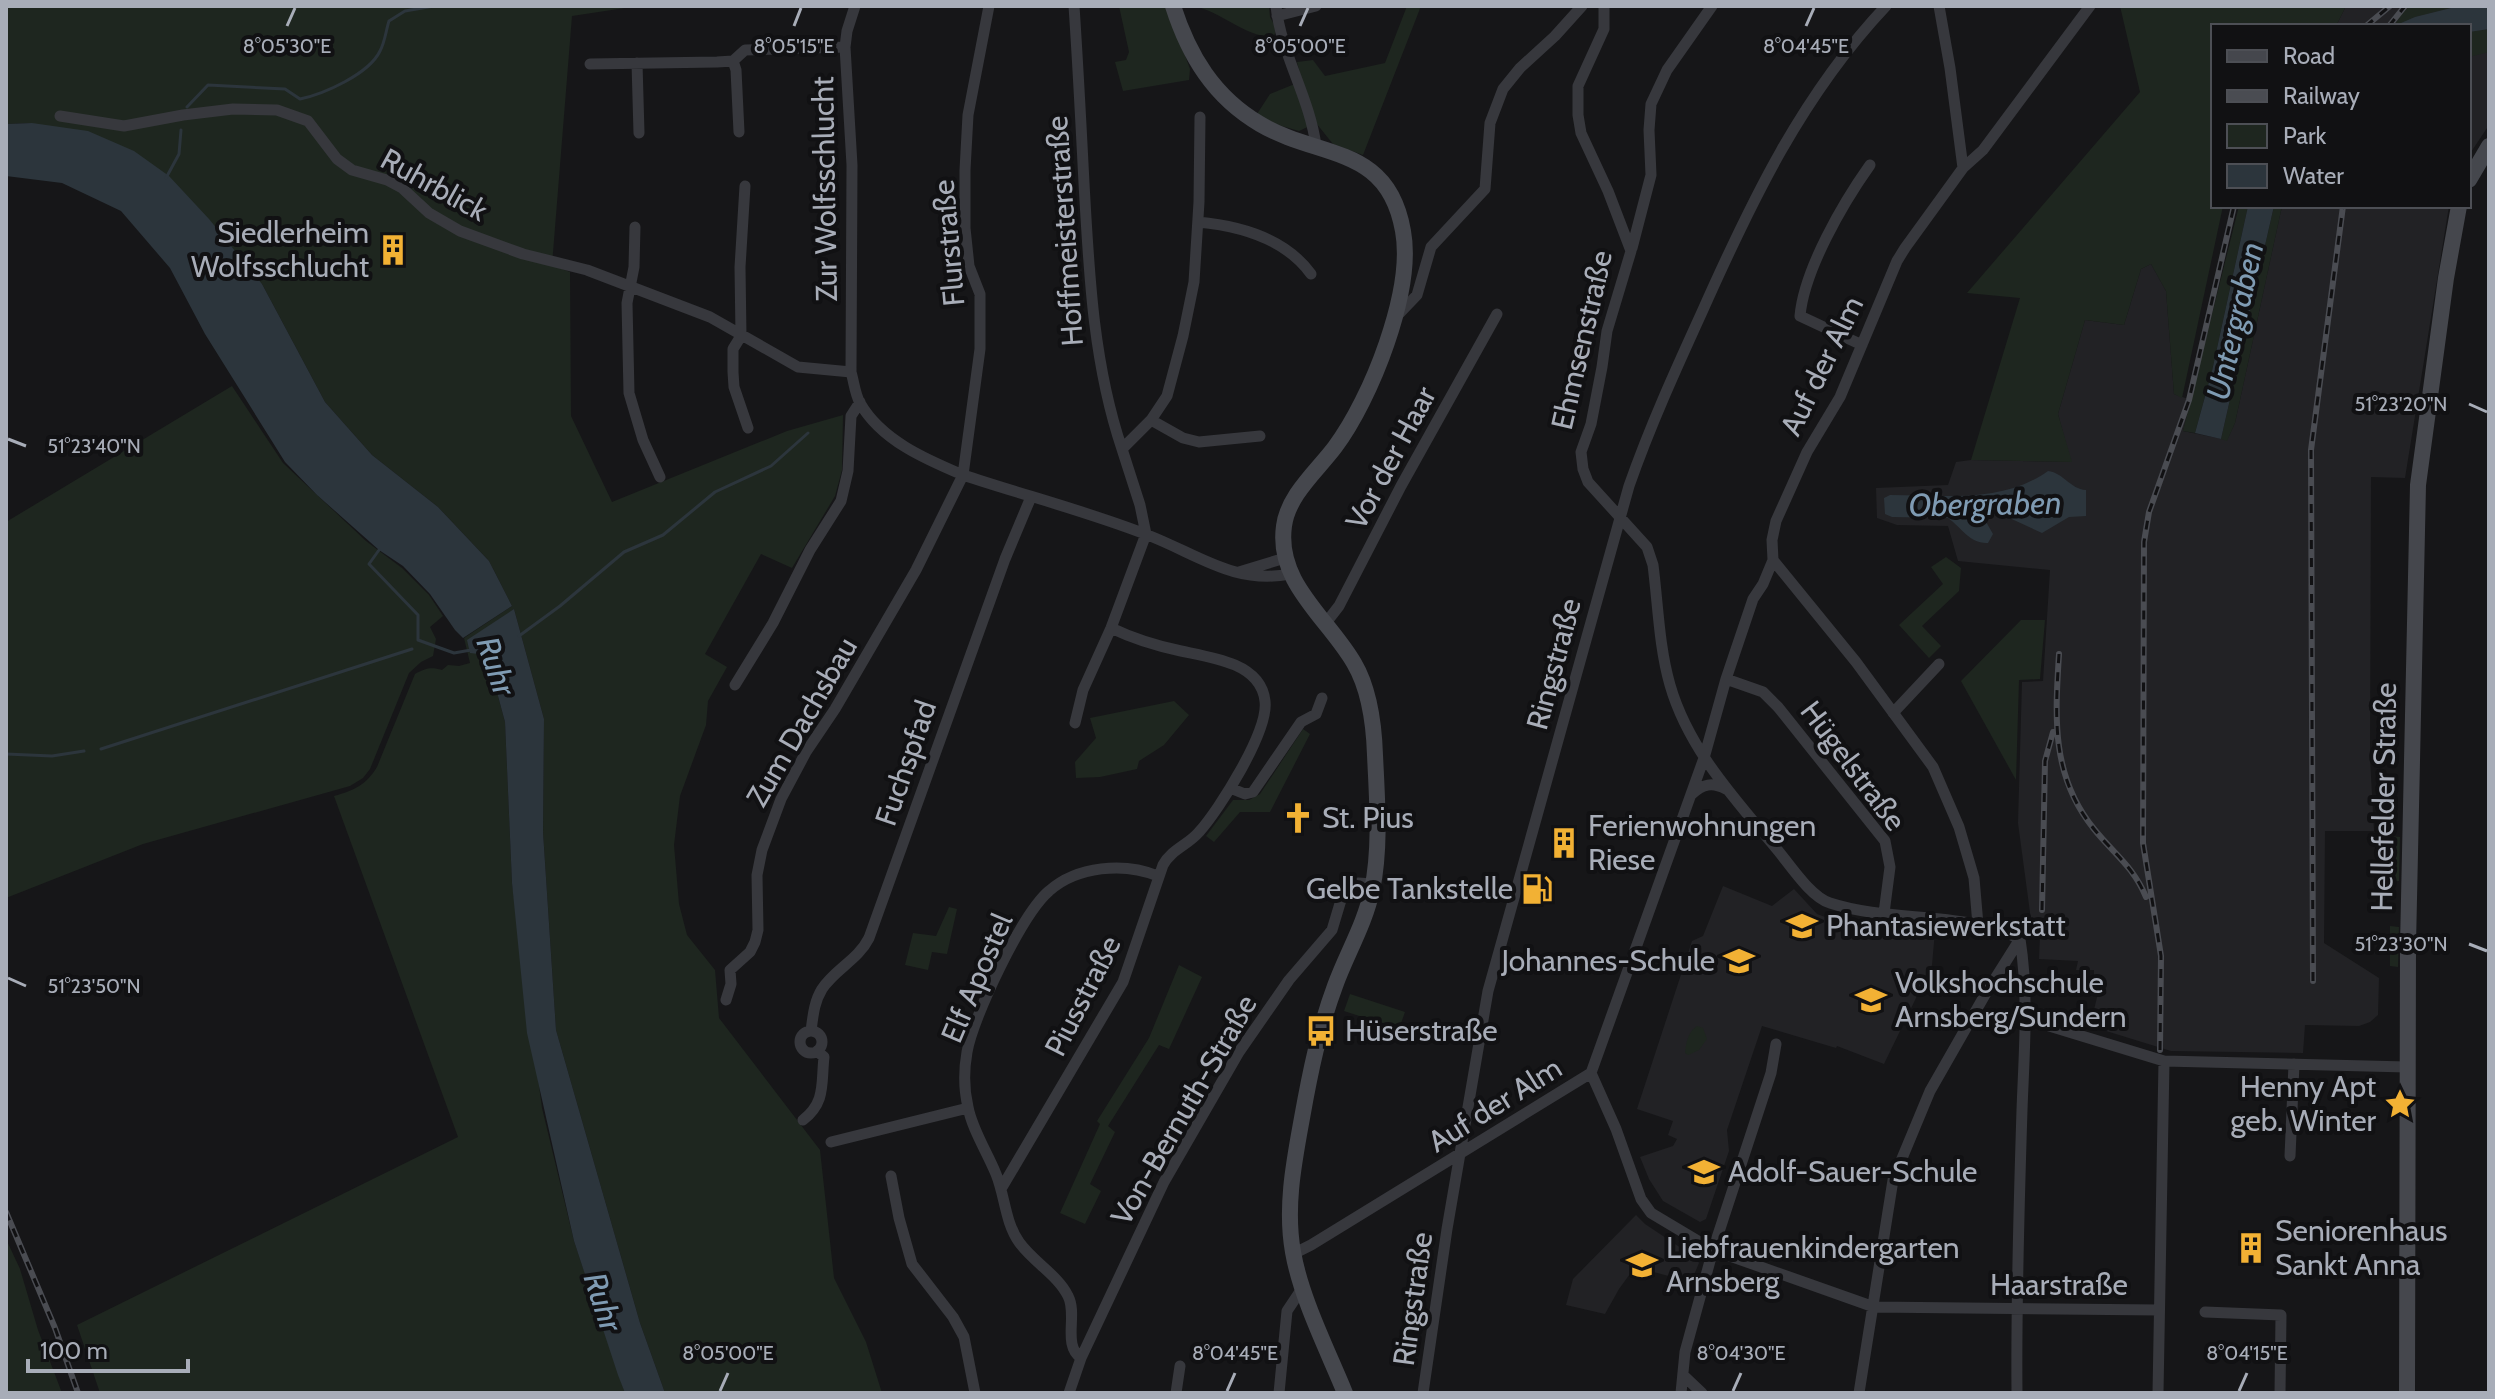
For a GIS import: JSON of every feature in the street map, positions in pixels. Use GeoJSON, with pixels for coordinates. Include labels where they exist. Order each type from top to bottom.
{"type":"FeatureCollection","features":[{"type":"Feature","properties":{"kind":"street","name":"Zur Wolfsschlucht"},"geometry":{"type":"LineString","coordinates":[[851,372],[852,165],[845,47],[855,6]]}},
{"type":"Feature","properties":{"kind":"street","name":"Flurstraße"},"geometry":{"type":"LineString","coordinates":[[963,475],[980,349],[980,294],[969,266],[965,228],[968,115],[989,6]]}},
{"type":"Feature","properties":{"kind":"street","name":"Hoffmeisterstraße"},"geometry":{"type":"LineString","coordinates":[[1074,6],[1088,268],[1099,359],[1146,534]]}},
{"type":"Feature","properties":{"kind":"street"},"geometry":{"type":"LineString","coordinates":[[1173,6],[1193,57],[1207,78],[1241,112],[1281,135],[1335,151],[1370,170],[1383,184],[1399,214],[1406,258],[1395,319],[1353,417],[1336,446],[1288,510],[1283,529],[1288,566],[1354,663],[1372,717],[1377,816],[1373,884],[1365,914],[1331,997],[1310,1076],[1292,1178],[1290,1208],[1293,1254],[1345,1393]]}},
{"type":"Feature","properties":{"kind":"street"},"geometry":{"type":"LineString","coordinates":[[1316,6],[1276,11],[1314,128],[1316,146]]}},
{"type":"Feature","properties":{"kind":"street"},"geometry":{"type":"LineString","coordinates":[[1395,319],[1417,295],[1431,247],[1485,189],[1490,123],[1503,89],[1582,6]]}},
{"type":"Feature","properties":{"kind":"street","name":"Ehmsenstraße"},"geometry":{"type":"LineString","coordinates":[[1604,6],[1604,29],[1578,86],[1578,115],[1581,133],[1631,251],[1607,331],[1594,410],[1581,452],[1588,482],[1647,547],[1653,565],[1670,685],[1685,725],[1704,758],[1812,891],[1825,902],[1884,913],[1991,926],[2020,939]]}},
{"type":"Feature","properties":{"kind":"street"},"geometry":{"type":"LineString","coordinates":[[1631,251],[1651,175],[1651,104],[1667,70],[1712,6]]}},
{"type":"Feature","properties":{"kind":"street","name":"Ringstraße"},"geometry":{"type":"LineString","coordinates":[[1423,1393],[1447,1229],[1488,991],[1619,517],[1649,432],[1753,199],[1814,96],[1857,37],[1886,6]]}},
{"type":"Feature","properties":{"kind":"street"},"geometry":{"type":"LineString","coordinates":[[1939,6],[1963,168]]}},
{"type":"Feature","properties":{"kind":"street","name":"Auf der Alm"},"geometry":{"type":"LineString","coordinates":[[1293,1254],[1591,1073],[1704,758],[1753,599],[1773,560],[1772,540],[1776,521],[1807,452],[1840,397],[1897,261],[1963,168],[1983,150],[2090,6]]}},
{"type":"Feature","properties":{"kind":"street"},"geometry":{"type":"LineString","coordinates":[[590,64],[733,61],[745,50],[845,47]]}},
{"type":"Feature","properties":{"kind":"street"},"geometry":{"type":"LineString","coordinates":[[733,61],[739,132]]}},
{"type":"Feature","properties":{"kind":"street"},"geometry":{"type":"LineString","coordinates":[[637,63],[639,133]]}},
{"type":"Feature","properties":{"kind":"street","name":"Ruhrblick"},"geometry":{"type":"LineString","coordinates":[[60,116],[124,126],[233,109],[277,110],[308,121],[337,159],[352,170],[387,180],[402,188],[446,225],[523,254],[587,270],[710,317],[798,367],[851,372]]}},
{"type":"Feature","properties":{"kind":"street"},"geometry":{"type":"LineString","coordinates":[[1122,449],[1151,420],[1167,396],[1183,336],[1194,282],[1200,117]]}},
{"type":"Feature","properties":{"kind":"street"},"geometry":{"type":"LineString","coordinates":[[2471,177],[2489,146]]}},
{"type":"Feature","properties":{"kind":"street"},"geometry":{"type":"LineString","coordinates":[[1862,345],[1800,316],[1801,297],[1823,247],[1845,200],[1870,165]]}},
{"type":"Feature","properties":{"kind":"street"},"geometry":{"type":"LineString","coordinates":[[745,186],[740,267],[741,336],[733,349],[733,372],[734,387],[748,428]]}},
{"type":"Feature","properties":{"kind":"street","name":"Hellefelder Straße"},"geometry":{"type":"LineString","coordinates":[[2407,1393],[2407,1067],[2418,485],[2459,208]]}},
{"type":"Feature","properties":{"kind":"street"},"geometry":{"type":"LineString","coordinates":[[1198,222],[1217,224],[1274,241],[1300,259],[1311,274]]}},
{"type":"Feature","properties":{"kind":"street"},"geometry":{"type":"LineString","coordinates":[[635,227],[634,267],[627,303],[629,393],[643,440],[660,477]]}},
{"type":"Feature","properties":{"kind":"street","name":"Vor der Haar"},"geometry":{"type":"LineString","coordinates":[[1325,624],[1339,606],[1401,486],[1497,314]]}},
{"type":"Feature","properties":{"kind":"street"},"geometry":{"type":"LineString","coordinates":[[851,372],[860,402],[877,425],[899,443],[935,463],[963,475],[1146,534],[1200,559],[1239,572],[1265,578],[1288,566]]}},
{"type":"Feature","properties":{"kind":"street"},"geometry":{"type":"LineString","coordinates":[[735,685],[773,623],[810,550],[841,501],[848,471],[851,416],[860,402]]}},
{"type":"Feature","properties":{"kind":"street"},"geometry":{"type":"LineString","coordinates":[[1151,420],[1183,438],[1199,442],[1260,436]]}},
{"type":"Feature","properties":{"kind":"street","name":"Zum Dachsbau"},"geometry":{"type":"LineString","coordinates":[[726,1000],[731,984],[730,970],[750,952],[755,942],[758,930],[757,875],[762,850],[781,799],[916,570],[963,475]]}},
{"type":"Feature","properties":{"kind":"street","name":"Fuchspfad"},"geometry":{"type":"LineString","coordinates":[[803,1120],[817,1109],[824,1057],[817,1051],[807,1052],[800,1044],[802,1035],[811,1031],[813,1011],[824,986],[855,958],[869,938],[1005,559],[1031,497]]}},
{"type":"Feature","properties":{"kind":"street"},"geometry":{"type":"LineString","coordinates":[[1075,723],[1087,680],[1111,628],[1146,534]]}},
{"type":"Feature","properties":{"kind":"street"},"geometry":{"type":"LineString","coordinates":[[1773,560],[1856,662],[1933,767],[1974,878],[1978,925]]}},
{"type":"Feature","properties":{"kind":"street","name":"Piusstraße"},"geometry":{"type":"LineString","coordinates":[[1001,1189],[1120,989],[1158,876],[1168,856],[1197,835],[1230,788],[1251,749],[1266,708],[1264,693],[1256,679],[1243,669],[1223,661],[1143,642],[1111,628]]}},
{"type":"Feature","properties":{"kind":"street"},"geometry":{"type":"LineString","coordinates":[[1893,713],[1939,664]]}},
{"type":"Feature","properties":{"kind":"street","name":"Hügelstraße"},"geometry":{"type":"LineString","coordinates":[[1726,679],[1763,692],[1778,707],[1885,841],[1890,867],[1884,913]]}},
{"type":"Feature","properties":{"kind":"street"},"geometry":{"type":"LineString","coordinates":[[1230,788],[1245,794],[1253,792],[1301,722],[1316,714],[1322,698]]}},
{"type":"Feature","properties":{"kind":"street"},"geometry":{"type":"LineString","coordinates":[[1691,795],[1709,783],[1730,790]]}},
{"type":"Feature","properties":{"kind":"street","name":"Elf Apostel"},"geometry":{"type":"LineString","coordinates":[[1081,1358],[1074,1354],[1071,1346],[1072,1310],[1068,1296],[1020,1243],[1008,1219],[1001,1189],[968,1108],[967,1051],[1007,955],[1036,905],[1050,889],[1100,870],[1128,868],[1158,876]]}},
{"type":"Feature","properties":{"kind":"street","name":"Von-Bernuth-Straße"},"geometry":{"type":"LineString","coordinates":[[1069,1393],[1081,1358],[1164,1182],[1232,1063],[1289,980],[1332,930],[1344,890],[1358,883],[1373,884]]}},
{"type":"Feature","properties":{"kind":"street"},"geometry":{"type":"LineString","coordinates":[[2017,1393],[2016,1308],[2026,1019],[2025,970],[2020,939]]}},
{"type":"Feature","properties":{"kind":"street"},"geometry":{"type":"LineString","coordinates":[[1859,1393],[1893,1180],[1930,1091],[2020,939]]}},
{"type":"Feature","properties":{"kind":"street"},"geometry":{"type":"LineString","coordinates":[[2026,1019],[2164,1061],[2407,1067]]}},
{"type":"Feature","properties":{"kind":"street"},"geometry":{"type":"LineString","coordinates":[[1681,1393],[1685,1352],[1713,1250],[1771,1073],[1776,1044]]}},
{"type":"Feature","properties":{"kind":"street"},"geometry":{"type":"LineString","coordinates":[[2158,1393],[2164,1061]]}},
{"type":"Feature","properties":{"kind":"street"},"geometry":{"type":"LineString","coordinates":[[2290,1156],[2294,1064]]}},
{"type":"Feature","properties":{"kind":"street","name":"Haarstraße"},"geometry":{"type":"LineString","coordinates":[[1591,1073],[1646,1206],[1661,1220],[1713,1250],[1874,1307],[2159,1310]]}},
{"type":"Feature","properties":{"kind":"street"},"geometry":{"type":"LineString","coordinates":[[831,1142],[968,1108]]}},
{"type":"Feature","properties":{"kind":"street"},"geometry":{"type":"LineString","coordinates":[[891,1176],[912,1264],[953,1317],[964,1337],[975,1393]]}},
{"type":"Feature","properties":{"kind":"street"},"geometry":{"type":"LineString","coordinates":[[1279,1393],[1287,1311],[1303,1287]]}},
{"type":"Feature","properties":{"kind":"street"},"geometry":{"type":"LineString","coordinates":[[2205,1312],[2281,1315],[2280,1393]]}},
{"type":"Feature","properties":{"kind":"street"},"geometry":{"type":"LineString","coordinates":[[1176,1393],[1180,1366]]}},
{"type":"Feature","properties":{"kind":"street"},"geometry":{"type":"LineString","coordinates":[[1683,1375],[1702,1393]]}},
{"type":"Feature","properties":{"kind":"shaded area"},"geometry":{"type":"Polygon","coordinates":[[[2346,6],[2489,6],[2489,125],[2471,152],[2471,24],[2337,24],[2346,6]]]}},
{"type":"Feature","properties":{"kind":"shaded area"},"geometry":{"type":"Polygon","coordinates":[[[2282,208],[2449,208],[2405,478],[2371,477],[2370,758],[2374,831],[2325,831],[2324,943],[2379,978],[2378,1015],[2359,1026],[2305,1025],[2303,1053],[2171,1051],[2090,1026],[2102,977],[2094,975],[2094,970],[2076,970],[2078,961],[2039,959],[2040,936],[2031,920],[2018,823],[2022,682],[2043,681],[2050,570],[1958,561],[1948,526],[1897,525],[1877,518],[1876,488],[1948,485],[1956,462],[2071,462],[2058,414],[2085,320],[2124,325],[2141,269],[2151,264],[2166,291],[2174,394],[2191,400],[2183,431],[2227,440],[2235,423],[2282,208]]]}},
{"type":"Feature","properties":{"kind":"shaded area"},"geometry":{"type":"Polygon","coordinates":[[[1723,886],[1772,906],[1794,889],[1817,914],[1833,920],[1935,931],[1932,965],[1884,1064],[1837,1046],[1762,1026],[1727,1130],[1729,1151],[1706,1219],[1700,1222],[1663,1201],[1640,1157],[1673,1146],[1677,1139],[1668,1135],[1673,1121],[1637,1109],[1692,941],[1703,936],[1723,886]]]}},
{"type":"Feature","properties":{"kind":"shaded area","name":"Liebfrauenkindergarten Arnsberg"},"geometry":{"type":"Polygon","coordinates":[[[1636,1215],[1696,1258],[1699,1263],[1691,1282],[1635,1267],[1605,1314],[1566,1305],[1573,1279],[1636,1215]]]}},
{"type":"Feature","properties":{"kind":"green space"},"geometry":{"type":"Polygon","coordinates":[[[6,6],[638,6],[572,16],[552,265],[570,272],[571,416],[612,502],[787,431],[843,415],[842,470],[835,496],[792,568],[761,554],[705,654],[727,667],[708,701],[706,725],[680,796],[674,845],[679,904],[687,935],[715,970],[719,1018],[820,1150],[834,1278],[866,1342],[882,1393],[665,1393],[640,1323],[556,1030],[543,832],[544,719],[514,609],[479,654],[491,670],[505,722],[512,883],[542,1108],[574,1241],[625,1393],[100,1393],[77,1325],[458,1137],[334,796],[359,786],[377,767],[415,674],[422,670],[442,670],[448,665],[470,663],[464,638],[512,606],[489,561],[438,507],[372,455],[325,402],[262,284],[32,123],[6,124],[6,6]]]}},
{"type":"Feature","properties":{"kind":"green space"},"geometry":{"type":"Polygon","coordinates":[[[1119,6],[1167,6],[1190,69],[1189,80],[1123,91],[1115,62],[1126,60],[1129,52],[1119,6]]]}},
{"type":"Feature","properties":{"kind":"green space"},"geometry":{"type":"Polygon","coordinates":[[[1194,6],[1269,6],[1270,17],[1277,30],[1273,37],[1262,36],[1194,6]]]}},
{"type":"Feature","properties":{"kind":"green space"},"geometry":{"type":"Polygon","coordinates":[[[1407,6],[1421,6],[1363,155],[1333,144],[1316,123],[1299,131],[1275,124],[1257,114],[1270,94],[1302,81],[1297,62],[1313,60],[1325,76],[1385,63],[1407,6]]]}},
{"type":"Feature","properties":{"kind":"green space"},"geometry":{"type":"Polygon","coordinates":[[[2120,6],[2346,6],[2337,24],[2211,24],[2211,208],[2223,208],[2182,398],[2174,394],[2166,291],[2151,264],[2141,269],[2124,325],[2085,320],[2058,414],[2072,462],[1971,460],[2020,298],[1967,293],[2140,92],[2120,6]]]}},
{"type":"Feature","properties":{"kind":"green space"},"geometry":{"type":"Polygon","coordinates":[[[2410,6],[2459,6],[2395,24],[2410,6]]]}},
{"type":"Feature","properties":{"kind":"green space"},"geometry":{"type":"Polygon","coordinates":[[[2489,29],[2489,52],[2471,56],[2471,32],[2489,29]]]}},
{"type":"Feature","properties":{"kind":"green space"},"geometry":{"type":"Polygon","coordinates":[[[2239,208],[2248,208],[2212,371],[2195,433],[2183,431],[2239,208]]]}},
{"type":"Feature","properties":{"kind":"green space"},"geometry":{"type":"Polygon","coordinates":[[[2274,208],[2282,208],[2235,423],[2227,441],[2221,439],[2274,208]]]}},
{"type":"Feature","properties":{"kind":"green space"},"geometry":{"type":"Polygon","coordinates":[[[232,386],[283,463],[429,595],[443,616],[430,627],[436,639],[433,656],[409,673],[370,769],[350,786],[143,844],[6,898],[6,522],[232,386]]]}},
{"type":"Feature","properties":{"kind":"green space"},"geometry":{"type":"Polygon","coordinates":[[[1946,557],[1961,568],[1959,591],[1922,626],[1941,646],[1929,658],[1899,625],[1943,584],[1931,567],[1946,557]]]}},
{"type":"Feature","properties":{"kind":"green space"},"geometry":{"type":"Polygon","coordinates":[[[2021,620],[2045,620],[2040,679],[2019,680],[2016,780],[1961,681],[2021,620]]]}},
{"type":"Feature","properties":{"kind":"green space"},"geometry":{"type":"Polygon","coordinates":[[[1174,701],[1189,715],[1164,745],[1139,761],[1137,769],[1100,777],[1076,778],[1075,762],[1096,738],[1090,718],[1174,701]]]}},
{"type":"Feature","properties":{"kind":"green space"},"geometry":{"type":"Polygon","coordinates":[[[1303,729],[1310,734],[1270,812],[1240,812],[1214,842],[1206,836],[1233,800],[1249,800],[1260,794],[1303,729]]]}},
{"type":"Feature","properties":{"kind":"green space"},"geometry":{"type":"Polygon","coordinates":[[[2389,836],[2400,837],[2399,881],[2388,881],[2389,836]]]}},
{"type":"Feature","properties":{"kind":"green space"},"geometry":{"type":"Polygon","coordinates":[[[949,907],[957,909],[947,954],[932,952],[928,970],[905,965],[913,933],[936,936],[949,907]]]}},
{"type":"Feature","properties":{"kind":"green space"},"geometry":{"type":"Polygon","coordinates":[[[2390,926],[2399,927],[2398,967],[2390,966],[2390,926]]]}},
{"type":"Feature","properties":{"kind":"green space"},"geometry":{"type":"Polygon","coordinates":[[[1179,965],[1202,977],[1169,1049],[1159,1045],[1108,1126],[1115,1132],[1090,1184],[1101,1191],[1085,1224],[1060,1213],[1100,1124],[1097,1121],[1149,1038],[1179,965]]]}},
{"type":"Feature","properties":{"kind":"green space"},"geometry":{"type":"Polygon","coordinates":[[[1350,994],[1405,1012],[1399,1029],[1344,1011],[1350,994]]]}},
{"type":"Feature","properties":{"kind":"green space"},"geometry":{"type":"Polygon","coordinates":[[[1697,1026],[1703,1028],[1707,1039],[1699,1050],[1688,1055],[1685,1053],[1687,1042],[1691,1031],[1697,1026]]]}},
{"type":"Feature","properties":{"kind":"green space"},"geometry":{"type":"Polygon","coordinates":[[[6,1239],[20,1269],[38,1330],[62,1393],[6,1393],[6,1239]]]}},
{"type":"Feature","properties":{"kind":"water"},"geometry":{"type":"Polygon","coordinates":[[[2459,6],[2489,6],[2489,29],[2471,32],[2471,24],[2401,23],[2459,6]]]}},
{"type":"Feature","properties":{"kind":"water"},"geometry":{"type":"Polygon","coordinates":[[[32,123],[88,131],[134,151],[169,176],[262,284],[325,402],[372,455],[438,507],[489,561],[512,606],[463,638],[430,594],[403,566],[379,550],[317,495],[285,462],[205,334],[170,268],[121,211],[62,183],[6,176],[6,124],[32,123]]]}},
{"type":"Feature","properties":{"kind":"water","name":"Untergraben"},"geometry":{"type":"Polygon","coordinates":[[[2248,208],[2274,208],[2221,439],[2195,433],[2212,371],[2248,208]]]}},
{"type":"Feature","properties":{"kind":"water","name":"Obergraben"},"geometry":{"type":"Polygon","coordinates":[[[2048,471],[2086,490],[2086,516],[2069,517],[2042,533],[2003,515],[1987,514],[1985,520],[1993,534],[1988,543],[1982,543],[1971,538],[1948,518],[1892,517],[1885,514],[1884,498],[1890,495],[1992,493],[2030,482],[2048,471]]]}},
{"type":"Feature","properties":{"kind":"water","name":"Ruhr"},"geometry":{"type":"Polygon","coordinates":[[[514,609],[544,719],[543,832],[556,1030],[640,1323],[665,1393],[625,1393],[618,1375],[574,1241],[527,1033],[512,883],[505,722],[491,670],[479,654],[470,653],[467,640],[514,609]]]}},
{"type":"Feature","properties":{"kind":"waterway"},"geometry":{"type":"LineString","coordinates":[[187,107],[208,85],[285,89],[300,99],[321,93],[366,68],[382,47],[389,21],[405,11],[434,6]]}},
{"type":"Feature","properties":{"kind":"waterway"},"geometry":{"type":"LineString","coordinates":[[166,178],[179,154],[181,130]]}},
{"type":"Feature","properties":{"kind":"waterway","name":"Ruhr"},"geometry":{"type":"LineString","coordinates":[[519,636],[624,552],[663,535],[715,492],[771,466],[808,433]]}},
{"type":"Feature","properties":{"kind":"waterway","name":"Ruhr"},"geometry":{"type":"LineString","coordinates":[[379,550],[369,564],[418,615],[418,640],[454,653],[471,650]]}},
{"type":"Feature","properties":{"kind":"waterway"},"geometry":{"type":"LineString","coordinates":[[101,749],[412,649]]}},
{"type":"Feature","properties":{"kind":"waterway"},"geometry":{"type":"LineString","coordinates":[[6,754],[52,756],[84,751]]}},
{"type":"Feature","properties":{"kind":"railway"},"geometry":{"type":"LineString","coordinates":[[2368,24],[2390,6]]}},
{"type":"Feature","properties":{"kind":"railway"},"geometry":{"type":"LineString","coordinates":[[2391,24],[2405,6]]}},
{"type":"Feature","properties":{"kind":"railway"},"geometry":{"type":"LineString","coordinates":[[2160,1050],[2161,956],[2143,843],[2144,542],[2149,512],[2189,400],[2234,208]]}},
{"type":"Feature","properties":{"kind":"railway"},"geometry":{"type":"LineString","coordinates":[[2313,981],[2311,450],[2343,208]]}},
{"type":"Feature","properties":{"kind":"railway"},"geometry":{"type":"LineString","coordinates":[[2059,654],[2057,724],[2063,767],[2070,788],[2080,809],[2129,868],[2146,897]]}},
{"type":"Feature","properties":{"kind":"railway"},"geometry":{"type":"LineString","coordinates":[[2042,910],[2045,761],[2053,732]]}},
{"type":"Feature","properties":{"kind":"railway"},"geometry":{"type":"LineString","coordinates":[[6,1212],[55,1328],[78,1393]]}},
{"type":"Feature","properties":{"kind":"place","name":"Siedlerheim Wolfsschlucht"},"geometry":{"type":"Point","coordinates":[393,250]}},
{"type":"Feature","properties":{"kind":"place","name":"St. Pius"},"geometry":{"type":"Point","coordinates":[1298,818]}},
{"type":"Feature","properties":{"kind":"place","name":"Ferienwohnungen Riese"},"geometry":{"type":"Point","coordinates":[1564,843]}},
{"type":"Feature","properties":{"kind":"place","name":"Gelbe Tankstelle"},"geometry":{"type":"Point","coordinates":[1537,889]}},
{"type":"Feature","properties":{"kind":"place","name":"Phantasiewerkstatt"},"geometry":{"type":"Point","coordinates":[1802,926]}},
{"type":"Feature","properties":{"kind":"place","name":"Johannes-Schule"},"geometry":{"type":"Point","coordinates":[1739,961]}},
{"type":"Feature","properties":{"kind":"place","name":"Volkshochschule Arnsberg/Sundern"},"geometry":{"type":"Point","coordinates":[1871,1000]}},
{"type":"Feature","properties":{"kind":"place","name":"Hüserstraße"},"geometry":{"type":"Point","coordinates":[1321,1031]}},
{"type":"Feature","properties":{"kind":"place","name":"Henny Apt geb. Winter"},"geometry":{"type":"Point","coordinates":[2400,1104]}},
{"type":"Feature","properties":{"kind":"place","name":"Adolf-Sauer-Schule"},"geometry":{"type":"Point","coordinates":[1704,1172]}},
{"type":"Feature","properties":{"kind":"place","name":"Seniorenhaus Sankt Anna"},"geometry":{"type":"Point","coordinates":[2251,1248]}},
{"type":"Feature","properties":{"kind":"place","name":"Liebfrauenkindergarten Arnsberg"},"geometry":{"type":"Point","coordinates":[1642,1265]}}]}
